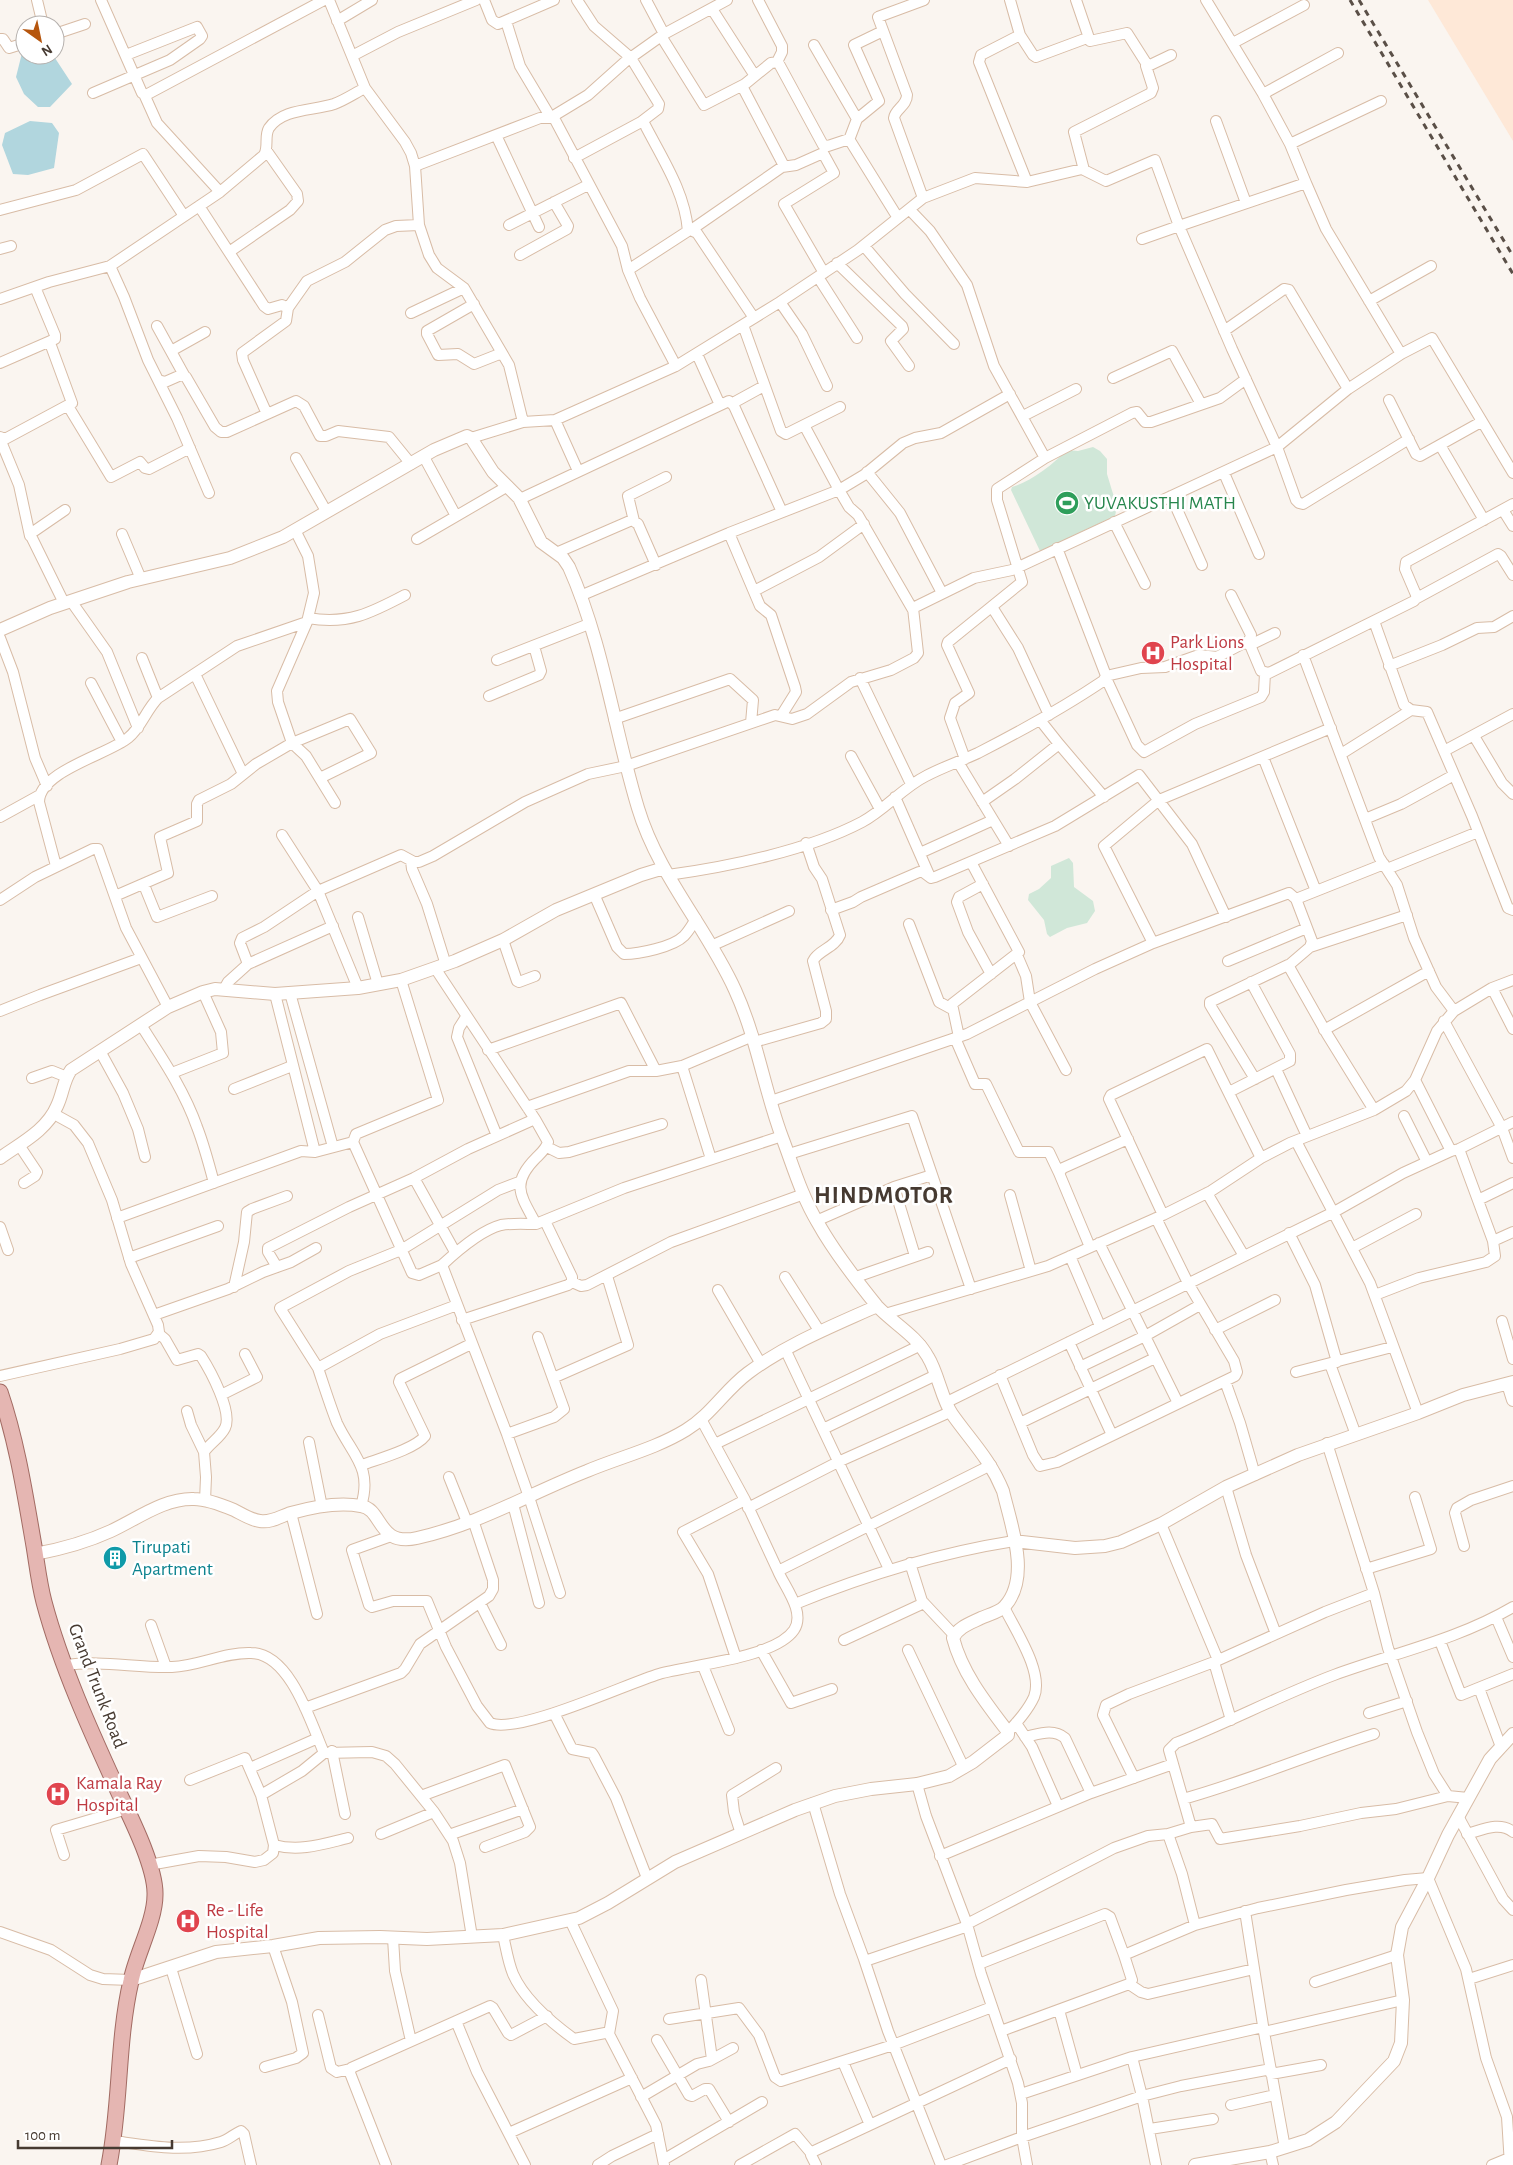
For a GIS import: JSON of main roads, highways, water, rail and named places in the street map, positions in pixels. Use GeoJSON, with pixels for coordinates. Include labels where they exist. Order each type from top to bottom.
{"type":"FeatureCollection","features":[{"type":"Feature","properties":{"kind":"main road","name":"Grand Trunk Road"},"geometry":{"type":"LineString","coordinates":[[0,1392],[2,1407],[22,1479],[44,1601],[85,1717],[150,1865],[156,1896],[131,1980],[124,2018],[114,2140],[108,2165]]}},
{"type":"Feature","properties":{"kind":"water"},"geometry":{"type":"Polygon","coordinates":[[[19,65],[60,65],[72,84],[50,107],[38,107],[24,94],[16,77],[19,65]]]}},
{"type":"Feature","properties":{"kind":"water"},"geometry":{"type":"Polygon","coordinates":[[[30,121],[52,123],[59,133],[54,168],[28,175],[13,174],[2,145],[5,133],[30,121]]]}},
{"type":"Feature","properties":{"kind":"railway"},"geometry":{"type":"LineString","coordinates":[[1350,0],[1513,274]]}},
{"type":"Feature","properties":{"kind":"railway"},"geometry":{"type":"LineString","coordinates":[[1359,0],[1513,256]]}},
{"type":"Feature","properties":{"kind":"place","name":"YUVAKUSTHI MATH"},"geometry":{"type":"Point","coordinates":[1067,503]}},
{"type":"Feature","properties":{"kind":"place","name":"Park Lions Hospital"},"geometry":{"type":"Point","coordinates":[1153,653]}},
{"type":"Feature","properties":{"kind":"place","name":"Tirupati Apartment"},"geometry":{"type":"Point","coordinates":[115,1558]}},
{"type":"Feature","properties":{"kind":"place","name":"Kamala Ray Hospital"},"geometry":{"type":"Point","coordinates":[58,1794]}},
{"type":"Feature","properties":{"kind":"place","name":"Re - Life Hospital"},"geometry":{"type":"Point","coordinates":[188,1921]}},
{"type":"Feature","properties":{"kind":"district","name":"HINDMOTOR"},"geometry":{"type":"Point","coordinates":[884,1196]}}]}
